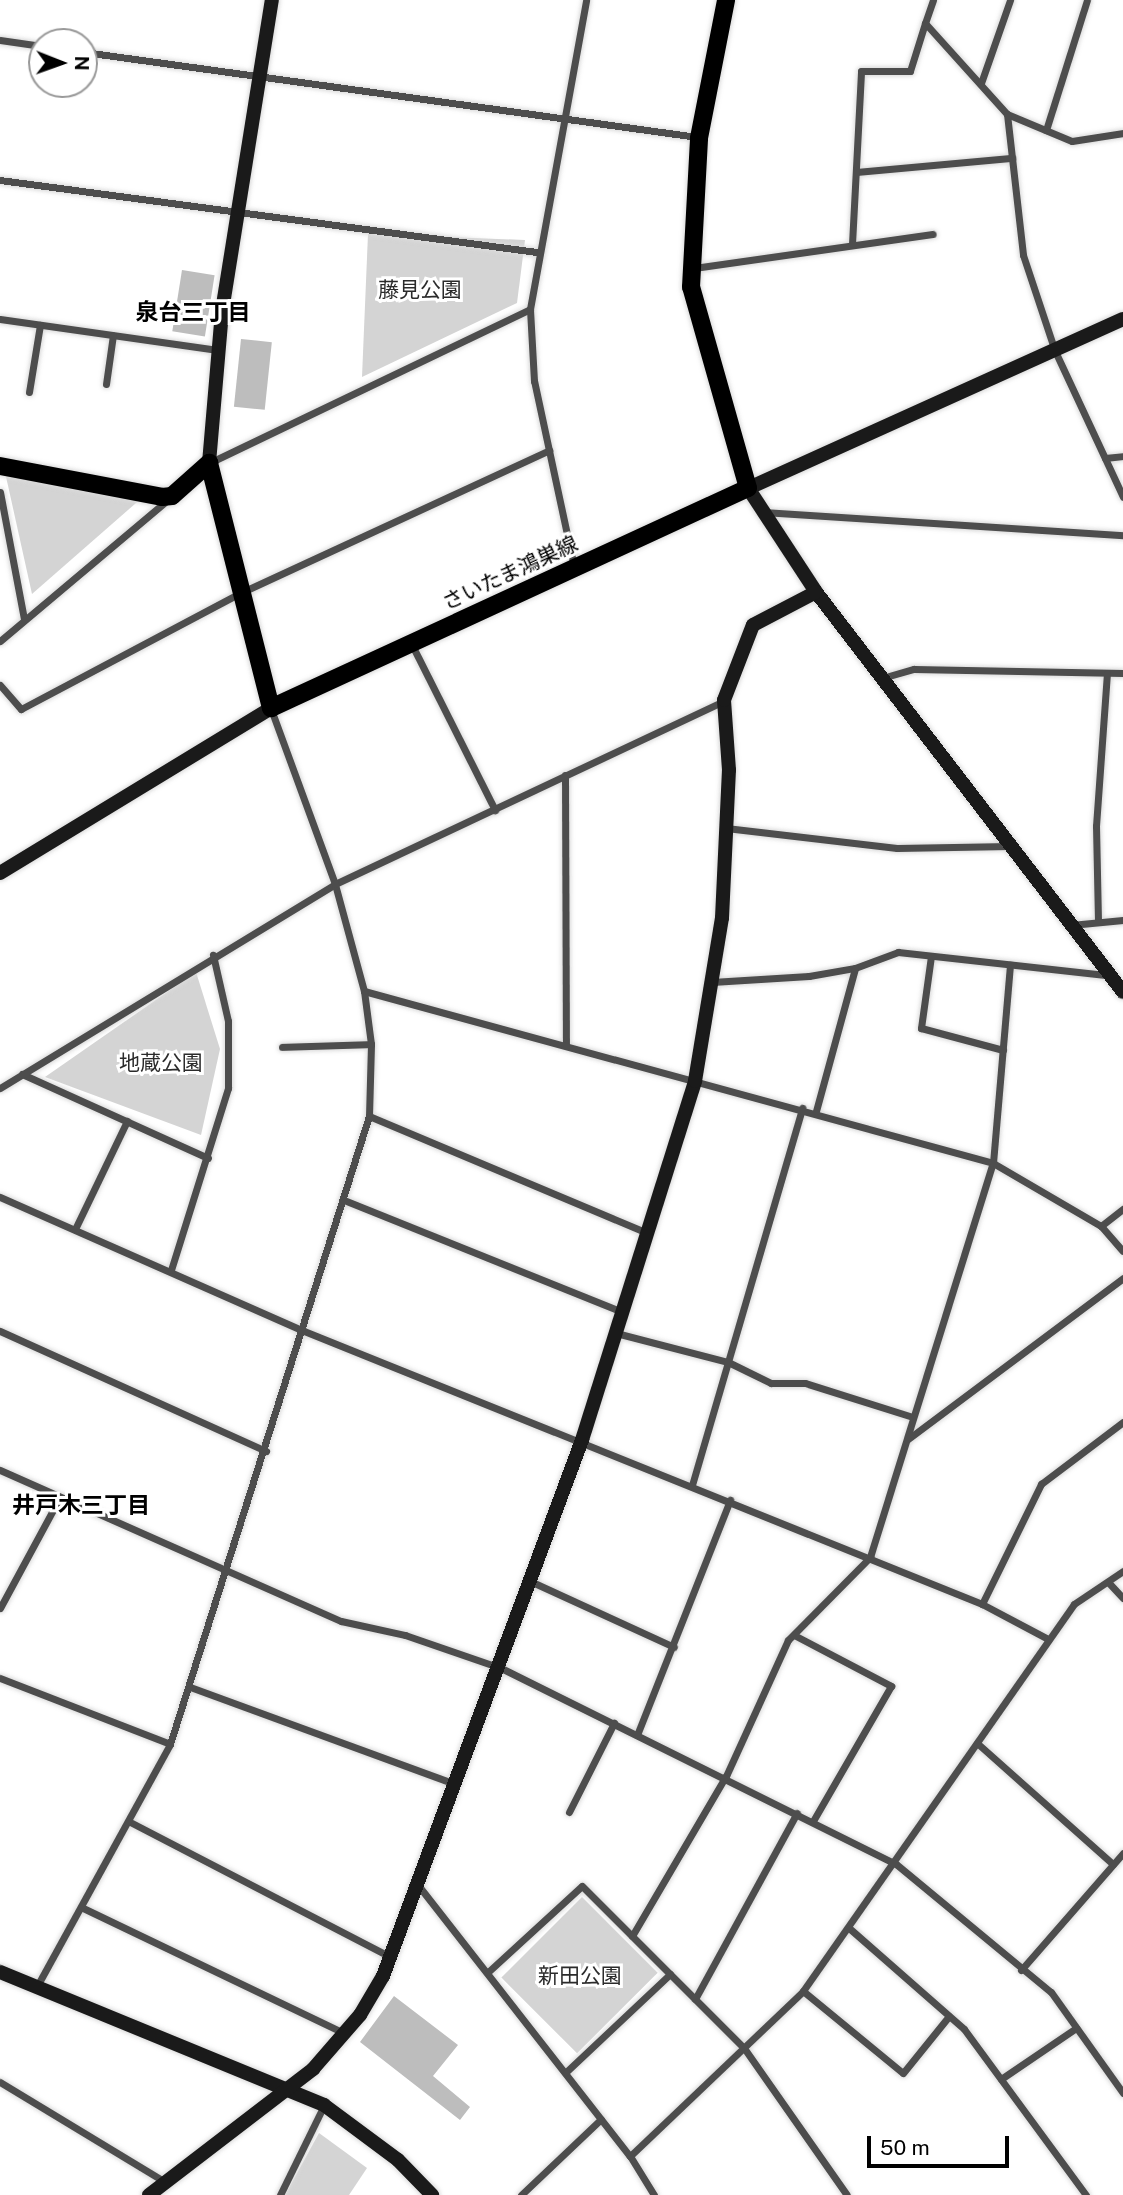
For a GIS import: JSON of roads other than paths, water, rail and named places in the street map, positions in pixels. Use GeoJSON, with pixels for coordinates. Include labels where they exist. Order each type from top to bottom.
{"type":"FeatureCollection","features":[{"type":"Feature","properties":{"kind":"main road"},"geometry":{"type":"LineString","coordinates":[[726,0],[699,138],[691,268],[718,397],[748,488]]}},
{"type":"Feature","properties":{"kind":"main road"},"geometry":{"type":"LineString","coordinates":[[0,466],[172,496],[209,463],[238,594],[271,708]]}},
{"type":"Feature","properties":{"kind":"main road","name":"さいたま鴻巣線"},"geometry":{"type":"LineString","coordinates":[[271,708],[748,488]]}},
{"type":"Feature","properties":{"kind":"street"},"geometry":{"type":"LineString","coordinates":[[209,463],[219,351],[272,0]]}},
{"type":"Feature","properties":{"kind":"street"},"geometry":{"type":"LineString","coordinates":[[575,568],[534,381],[530,309],[537,252],[586,0]]}},
{"type":"Feature","properties":{"kind":"street"},"geometry":{"type":"LineString","coordinates":[[852,244],[861,71],[910,71],[933,2],[922,0]]}},
{"type":"Feature","properties":{"kind":"street"},"geometry":{"type":"LineString","coordinates":[[981,83],[1010,0]]}},
{"type":"Feature","properties":{"kind":"street"},"geometry":{"type":"LineString","coordinates":[[1046,130],[1087,0]]}},
{"type":"Feature","properties":{"kind":"street"},"geometry":{"type":"LineString","coordinates":[[925,23],[1007,114],[1072,141],[1123,133]]}},
{"type":"Feature","properties":{"kind":"street"},"geometry":{"type":"LineString","coordinates":[[0,40],[28,44]]}},
{"type":"Feature","properties":{"kind":"street"},"geometry":{"type":"LineString","coordinates":[[98,54],[699,138]]}},
{"type":"Feature","properties":{"kind":"street"},"geometry":{"type":"LineString","coordinates":[[1007,114],[1023,255],[1055,351],[1123,497]]}},
{"type":"Feature","properties":{"kind":"street"},"geometry":{"type":"LineString","coordinates":[[857,172],[1012,158]]}},
{"type":"Feature","properties":{"kind":"street"},"geometry":{"type":"LineString","coordinates":[[0,180],[239,215],[537,252]]}},
{"type":"Feature","properties":{"kind":"street"},"geometry":{"type":"LineString","coordinates":[[691,268],[933,234]]}},
{"type":"Feature","properties":{"kind":"street"},"geometry":{"type":"LineString","coordinates":[[209,463],[530,309]]}},
{"type":"Feature","properties":{"kind":"street"},"geometry":{"type":"LineString","coordinates":[[0,319],[219,351]]}},
{"type":"Feature","properties":{"kind":"street"},"geometry":{"type":"LineString","coordinates":[[1123,319],[748,488],[759,511],[816,592],[1123,992]]}},
{"type":"Feature","properties":{"kind":"street"},"geometry":{"type":"LineString","coordinates":[[29,392],[40,325]]}},
{"type":"Feature","properties":{"kind":"street"},"geometry":{"type":"LineString","coordinates":[[106,384],[113,335]]}},
{"type":"Feature","properties":{"kind":"street"},"geometry":{"type":"LineString","coordinates":[[0,685],[22,709],[238,594],[549,450]]}},
{"type":"Feature","properties":{"kind":"street"},"geometry":{"type":"LineString","coordinates":[[1105,458],[1123,456]]}},
{"type":"Feature","properties":{"kind":"street"},"geometry":{"type":"LineString","coordinates":[[0,492],[24,618]]}},
{"type":"Feature","properties":{"kind":"street"},"geometry":{"type":"LineString","coordinates":[[0,641],[24,618],[172,496]]}},
{"type":"Feature","properties":{"kind":"street"},"geometry":{"type":"LineString","coordinates":[[759,511],[1123,535]]}},
{"type":"Feature","properties":{"kind":"street"},"geometry":{"type":"LineString","coordinates":[[149,2195],[287,2090],[344,2034],[390,1957],[501,1668],[582,1440],[695,1081],[722,918],[726,828],[724,700],[753,625],[816,592]]}},
{"type":"Feature","properties":{"kind":"street"},"geometry":{"type":"LineString","coordinates":[[412,643],[495,810]]}},
{"type":"Feature","properties":{"kind":"street"},"geometry":{"type":"LineString","coordinates":[[881,678],[914,669],[1123,673]]}},
{"type":"Feature","properties":{"kind":"street"},"geometry":{"type":"LineString","coordinates":[[1098,921],[1096,826],[1107,673]]}},
{"type":"Feature","properties":{"kind":"street"},"geometry":{"type":"LineString","coordinates":[[0,1088],[213,955],[335,884],[724,700]]}},
{"type":"Feature","properties":{"kind":"street"},"geometry":{"type":"LineString","coordinates":[[0,873],[271,708],[335,884],[364,991],[371,1044],[369,1116],[228,1572],[170,1744],[132,1823],[36,1988]]}},
{"type":"Feature","properties":{"kind":"street"},"geometry":{"type":"LineString","coordinates":[[565,775],[566,1043]]}},
{"type":"Feature","properties":{"kind":"street"},"geometry":{"type":"LineString","coordinates":[[726,828],[885,848],[1010,846]]}},
{"type":"Feature","properties":{"kind":"street"},"geometry":{"type":"LineString","coordinates":[[1071,925],[1123,920]]}},
{"type":"Feature","properties":{"kind":"street"},"geometry":{"type":"LineString","coordinates":[[711,982],[855,968],[898,952],[1109,975]]}},
{"type":"Feature","properties":{"kind":"street"},"geometry":{"type":"LineString","coordinates":[[171,1270],[228,1088],[228,1021],[213,955]]}},
{"type":"Feature","properties":{"kind":"street"},"geometry":{"type":"LineString","coordinates":[[931,956],[921,1028],[1003,1051]]}},
{"type":"Feature","properties":{"kind":"street"},"geometry":{"type":"LineString","coordinates":[[632,1936],[726,1776],[794,1635],[870,1557],[993,1163],[1010,965]]}},
{"type":"Feature","properties":{"kind":"street"},"geometry":{"type":"LineString","coordinates":[[816,1111],[855,968]]}},
{"type":"Feature","properties":{"kind":"street"},"geometry":{"type":"LineString","coordinates":[[364,991],[816,1111],[993,1163],[1101,1226],[1123,1251]]}},
{"type":"Feature","properties":{"kind":"street"},"geometry":{"type":"LineString","coordinates":[[282,1046],[371,1044]]}},
{"type":"Feature","properties":{"kind":"street"},"geometry":{"type":"LineString","coordinates":[[22,1074],[208,1157]]}},
{"type":"Feature","properties":{"kind":"street"},"geometry":{"type":"LineString","coordinates":[[692,1485],[803,1108]]}},
{"type":"Feature","properties":{"kind":"street"},"geometry":{"type":"LineString","coordinates":[[369,1116],[647,1233]]}},
{"type":"Feature","properties":{"kind":"street"},"geometry":{"type":"LineString","coordinates":[[75,1229],[127,1121]]}},
{"type":"Feature","properties":{"kind":"street"},"geometry":{"type":"LineString","coordinates":[[0,1197],[171,1270],[304,1331],[582,1440],[982,1604],[1048,1639]]}},
{"type":"Feature","properties":{"kind":"street"},"geometry":{"type":"LineString","coordinates":[[344,1200],[622,1312]]}},
{"type":"Feature","properties":{"kind":"street"},"geometry":{"type":"LineString","coordinates":[[1101,1226],[1123,1209]]}},
{"type":"Feature","properties":{"kind":"street"},"geometry":{"type":"LineString","coordinates":[[908,1440],[1123,1278]]}},
{"type":"Feature","properties":{"kind":"street"},"geometry":{"type":"LineString","coordinates":[[0,1331],[266,1451]]}},
{"type":"Feature","properties":{"kind":"street"},"geometry":{"type":"LineString","coordinates":[[616,1332],[728,1362],[772,1383],[805,1383],[913,1417]]}},
{"type":"Feature","properties":{"kind":"street"},"geometry":{"type":"LineString","coordinates":[[982,1604],[1041,1484],[1123,1422]]}},
{"type":"Feature","properties":{"kind":"street"},"geometry":{"type":"LineString","coordinates":[[0,1470],[341,1621],[405,1635],[501,1668],[726,1776],[897,1864],[1051,1993],[1123,2091]]}},
{"type":"Feature","properties":{"kind":"street"},"geometry":{"type":"LineString","coordinates":[[0,1608],[60,1497]]}},
{"type":"Feature","properties":{"kind":"street"},"geometry":{"type":"LineString","coordinates":[[637,1735],[730,1500]]}},
{"type":"Feature","properties":{"kind":"street"},"geometry":{"type":"LineString","coordinates":[[630,2155],[803,1991],[897,1864],[1074,1604],[1123,1572]]}},
{"type":"Feature","properties":{"kind":"street"},"geometry":{"type":"LineString","coordinates":[[531,1582],[674,1647]]}},
{"type":"Feature","properties":{"kind":"street"},"geometry":{"type":"LineString","coordinates":[[1108,1582],[1123,1598]]}},
{"type":"Feature","properties":{"kind":"street"},"geometry":{"type":"LineString","coordinates":[[794,1635],[891,1686],[813,1821]]}},
{"type":"Feature","properties":{"kind":"street"},"geometry":{"type":"LineString","coordinates":[[0,1678],[170,1744]]}},
{"type":"Feature","properties":{"kind":"street"},"geometry":{"type":"LineString","coordinates":[[190,1687],[456,1784]]}},
{"type":"Feature","properties":{"kind":"street"},"geometry":{"type":"LineString","coordinates":[[569,1812],[614,1724]]}},
{"type":"Feature","properties":{"kind":"street"},"geometry":{"type":"LineString","coordinates":[[977,1743],[1113,1864]]}},
{"type":"Feature","properties":{"kind":"street"},"geometry":{"type":"LineString","coordinates":[[695,1998],[797,1812]]}},
{"type":"Feature","properties":{"kind":"street"},"geometry":{"type":"LineString","coordinates":[[132,1823],[390,1957]]}},
{"type":"Feature","properties":{"kind":"street"},"geometry":{"type":"LineString","coordinates":[[1021,1970],[1123,1853]]}},
{"type":"Feature","properties":{"kind":"street"},"geometry":{"type":"LineString","coordinates":[[418,1885],[630,2155],[654,2195]]}},
{"type":"Feature","properties":{"kind":"street"},"geometry":{"type":"LineString","coordinates":[[488,1972],[582,1886],[744,2048],[847,2195]]}},
{"type":"Feature","properties":{"kind":"street"},"geometry":{"type":"LineString","coordinates":[[83,1908],[344,2034]]}},
{"type":"Feature","properties":{"kind":"street"},"geometry":{"type":"LineString","coordinates":[[849,1928],[949,2016],[1001,2079],[1086,2195]]}},
{"type":"Feature","properties":{"kind":"street"},"geometry":{"type":"LineString","coordinates":[[0,1972],[324,2105],[398,2160],[432,2195]]}},
{"type":"Feature","properties":{"kind":"street"},"geometry":{"type":"LineString","coordinates":[[566,2072],[670,1974]]}},
{"type":"Feature","properties":{"kind":"street"},"geometry":{"type":"LineString","coordinates":[[803,1991],[903,2073],[949,2016]]}},
{"type":"Feature","properties":{"kind":"street"},"geometry":{"type":"LineString","coordinates":[[1001,2079],[1076,2028]]}},
{"type":"Feature","properties":{"kind":"street"},"geometry":{"type":"LineString","coordinates":[[0,2082],[165,2182]]}},
{"type":"Feature","properties":{"kind":"street"},"geometry":{"type":"LineString","coordinates":[[279,2195],[324,2105]]}},
{"type":"Feature","properties":{"kind":"street"},"geometry":{"type":"LineString","coordinates":[[521,2195],[601,2119]]}},
{"type":"Feature","properties":{"kind":"district","name":"泉台三丁目"},"geometry":{"type":"Point","coordinates":[193,312]}},
{"type":"Feature","properties":{"kind":"district","name":"井戸木三丁目"},"geometry":{"type":"Point","coordinates":[81,1505]}},
{"type":"Feature","properties":{"kind":"park label","name":"藤見公園"},"geometry":{"type":"Point","coordinates":[420,290]}},
{"type":"Feature","properties":{"kind":"park label","name":"地蔵公園"},"geometry":{"type":"Point","coordinates":[161,1063]}},
{"type":"Feature","properties":{"kind":"park label","name":"新田公園"},"geometry":{"type":"Point","coordinates":[580,1976]}}]}
